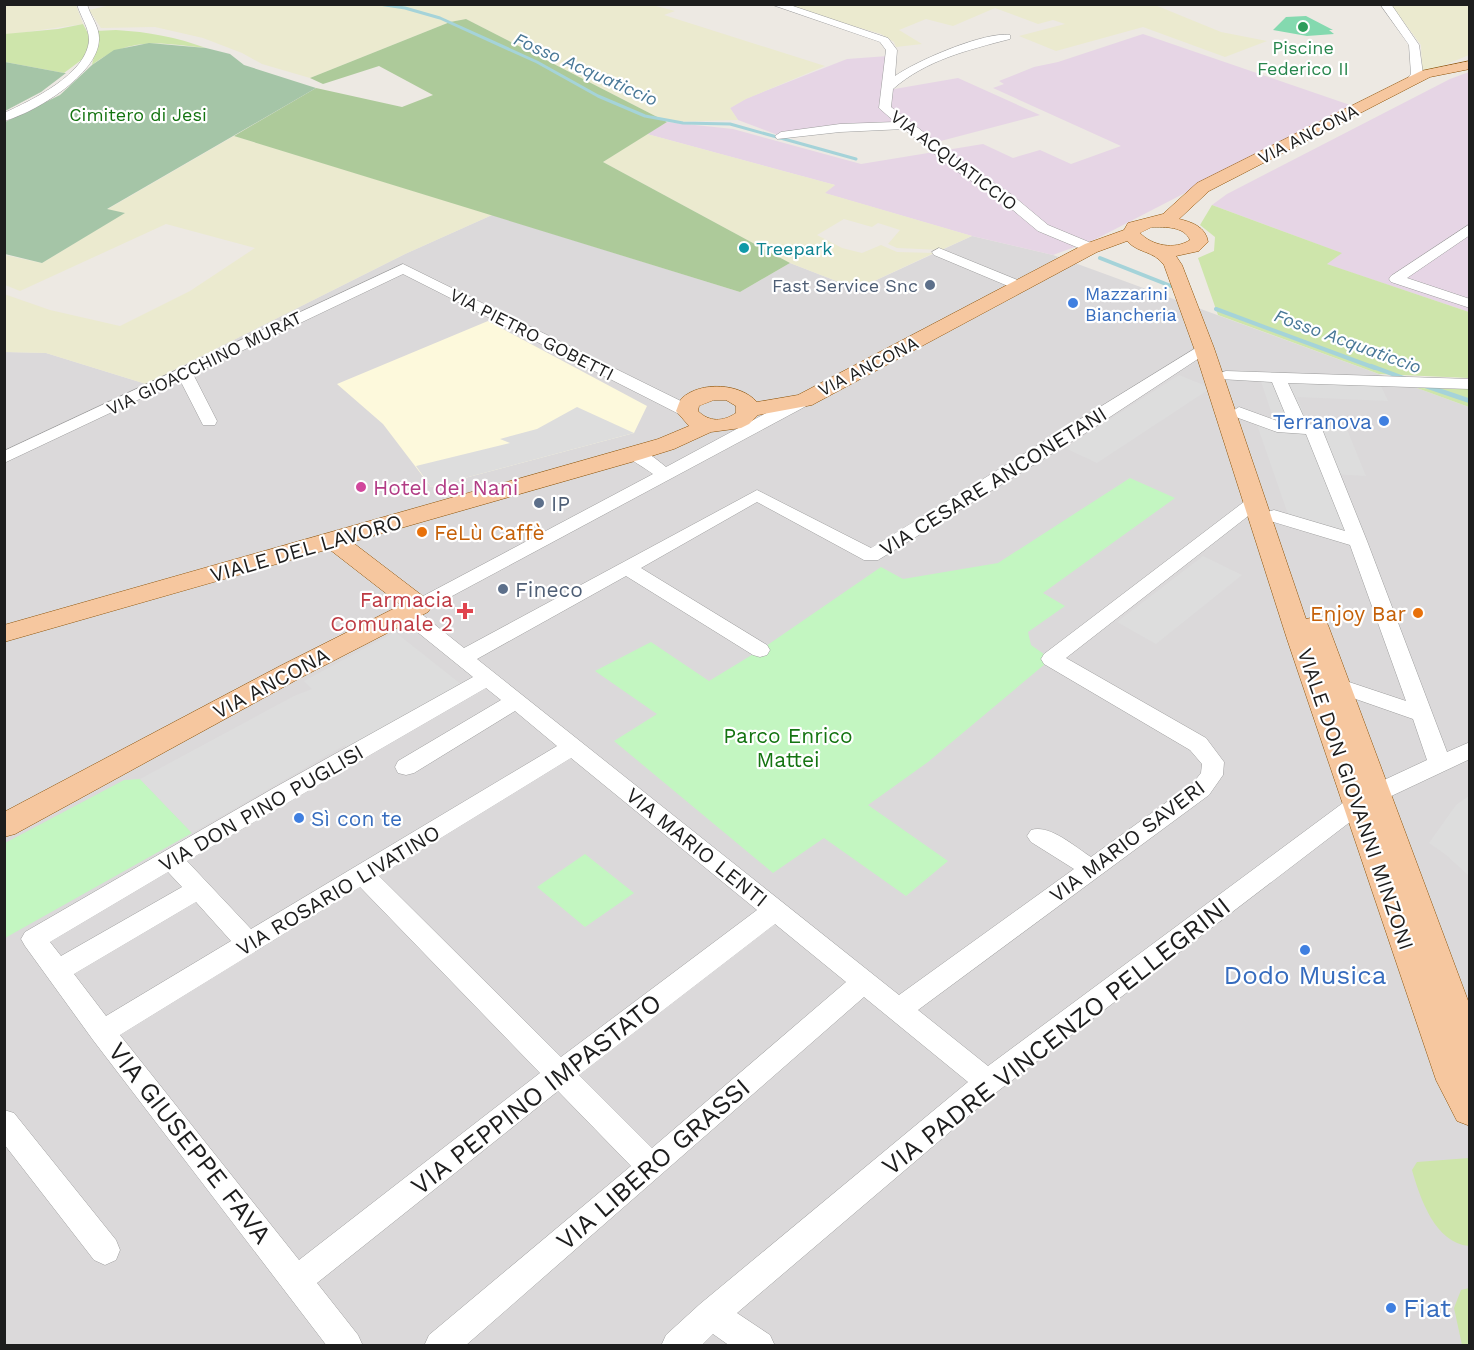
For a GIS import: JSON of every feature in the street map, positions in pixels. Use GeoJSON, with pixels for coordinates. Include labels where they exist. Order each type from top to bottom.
{"type":"FeatureCollection","features":[{"type":"Feature","properties":{"kind":"main road","name":"VIA ANCONA"},"geometry":{"type":"LineString","coordinates":[[746,405],[804,400],[1091,248],[1131,233],[1138,225],[1169,218],[1203,187],[1426,74],[1470,65]]}},
{"type":"Feature","properties":{"kind":"main road","name":"VIA ANCONA"},"geometry":{"type":"LineString","coordinates":[[1091,248],[1172,243],[1188,224],[1195,208],[1216,190],[1434,78],[1470,70]]}},
{"type":"Feature","properties":{"kind":"main road"},"geometry":{"type":"LineString","coordinates":[[1131,233],[1135,240],[1172,243],[1172,222],[1156,221]]}},
{"type":"Feature","properties":{"kind":"main road","name":"VIALE DON GIOVANNI MINZONI"},"geometry":{"type":"LineString","coordinates":[[1172,243],[1173,265],[1265,509],[1337,685],[1368,798],[1450,1070],[1470,1110]]}},
{"type":"Feature","properties":{"kind":"main road","name":"VIALE DON GIOVANNI MINZONI"},"geometry":{"type":"LineString","coordinates":[[1172,243],[1187,260],[1239,412],[1300,639],[1368,798],[1470,1056]]}},
{"type":"Feature","properties":{"kind":"main road","name":"VIALE DEL LAVORO"},"geometry":{"type":"LineString","coordinates":[[4,633],[666,444],[700,415],[720,393],[730,394],[746,405],[829,385]]}},
{"type":"Feature","properties":{"kind":"main road","name":"VIALE DEL LAVORO"},"geometry":{"type":"LineString","coordinates":[[4,619],[318,528],[651,438],[700,415],[743,419],[746,405]]}},
{"type":"Feature","properties":{"kind":"main road","name":"VIA MARIO LENTI"},"geometry":{"type":"LineString","coordinates":[[333,540],[413,610]]}},
{"type":"Feature","properties":{"kind":"main road","name":"VIA ANCONA"},"geometry":{"type":"LineString","coordinates":[[4,826],[290,672],[413,610]]}},
{"type":"Feature","properties":{"kind":"street"},"geometry":{"type":"LineString","coordinates":[[4,118],[52,91],[86,62],[94,45],[93,30],[82,4]]}},
{"type":"Feature","properties":{"kind":"street","name":"VIA ACQUATICCIO"},"geometry":{"type":"LineString","coordinates":[[775,4],[884,40],[892,50],[885,108],[957,165],[1007,198],[1043,228],[1091,248]]}},
{"type":"Feature","properties":{"kind":"street"},"geometry":{"type":"LineString","coordinates":[[1385,4],[1414,45],[1417,74],[1411,82]]}},
{"type":"Feature","properties":{"kind":"street"},"geometry":{"type":"LineString","coordinates":[[886,89],[900,75],[932,60],[1006,37]]}},
{"type":"Feature","properties":{"kind":"street"},"geometry":{"type":"LineString","coordinates":[[780,136],[840,128],[906,125]]}},
{"type":"Feature","properties":{"kind":"street"},"geometry":{"type":"LineString","coordinates":[[1470,228],[1396,279],[1470,304]]}},
{"type":"Feature","properties":{"kind":"street"},"geometry":{"type":"LineString","coordinates":[[939,252],[1020,286]]}},
{"type":"Feature","properties":{"kind":"street","name":"VIA GIOACCHINO MURAT"},"geometry":{"type":"LineString","coordinates":[[4,458],[403,268]]}},
{"type":"Feature","properties":{"kind":"street","name":"VIA PIETRO GOBETTI"},"geometry":{"type":"LineString","coordinates":[[403,268],[662,400],[700,415]]}},
{"type":"Feature","properties":{"kind":"street","name":"VIA CESARE ANCONETANI"},"geometry":{"type":"LineString","coordinates":[[463,658],[757,495],[871,556],[1078,430],[1204,348]]}},
{"type":"Feature","properties":{"kind":"street"},"geometry":{"type":"LineString","coordinates":[[184,372],[209,421]]}},
{"type":"Feature","properties":{"kind":"street"},"geometry":{"type":"LineString","coordinates":[[1226,376],[1470,384]]}},
{"type":"Feature","properties":{"kind":"street"},"geometry":{"type":"LineString","coordinates":[[1278,378],[1300,428]]}},
{"type":"Feature","properties":{"kind":"street","name":"VIA ANCONA"},"geometry":{"type":"LineString","coordinates":[[413,610],[804,400]]}},
{"type":"Feature","properties":{"kind":"street"},"geometry":{"type":"LineString","coordinates":[[1239,412],[1276,427],[1313,429],[1358,541],[1440,764]]}},
{"type":"Feature","properties":{"kind":"street"},"geometry":{"type":"LineString","coordinates":[[700,415],[724,430],[723,436],[709,451]]}},
{"type":"Feature","properties":{"kind":"street"},"geometry":{"type":"LineString","coordinates":[[634,454],[644,458],[665,475]]}},
{"type":"Feature","properties":{"kind":"street"},"geometry":{"type":"LineString","coordinates":[[1265,509],[1358,541]]}},
{"type":"Feature","properties":{"kind":"street","name":"VIA MARIO SAVERI"},"geometry":{"type":"LineString","coordinates":[[899,1010],[1201,789],[1212,775],[1213,762],[1198,744],[1051,659],[1265,509]]}},
{"type":"Feature","properties":{"kind":"street"},"geometry":{"type":"LineString","coordinates":[[626,567],[760,650]]}},
{"type":"Feature","properties":{"kind":"street","name":"VIA MARIO LENTI"},"geometry":{"type":"LineString","coordinates":[[413,610],[463,658],[988,1082]]}},
{"type":"Feature","properties":{"kind":"street","name":"VIA DON PINO PUGLISI"},"geometry":{"type":"LineString","coordinates":[[34,939],[488,678]]}},
{"type":"Feature","properties":{"kind":"street"},"geometry":{"type":"LineString","coordinates":[[1337,685],[1421,714]]}},
{"type":"Feature","properties":{"kind":"street"},"geometry":{"type":"LineString","coordinates":[[406,766],[516,701]]}},
{"type":"Feature","properties":{"kind":"street","name":"VIA ROSARIO LIVATINO"},"geometry":{"type":"LineString","coordinates":[[102,1032],[573,746]]}},
{"type":"Feature","properties":{"kind":"street","name":"VIA PADRE VINCENZO PELLEGRINI"},"geometry":{"type":"LineString","coordinates":[[677,1346],[988,1082],[1368,798],[1470,750]]}},
{"type":"Feature","properties":{"kind":"street"},"geometry":{"type":"LineString","coordinates":[[1039,836],[1092,869]]}},
{"type":"Feature","properties":{"kind":"street"},"geometry":{"type":"LineString","coordinates":[[171,859],[249,944]]}},
{"type":"Feature","properties":{"kind":"street"},"geometry":{"type":"LineString","coordinates":[[363,875],[561,1073],[651,1167]]}},
{"type":"Feature","properties":{"kind":"street"},"geometry":{"type":"LineString","coordinates":[[58,971],[198,889]]}},
{"type":"Feature","properties":{"kind":"street","name":"VIA PEPPINO IMPASTATO"},"geometry":{"type":"LineString","coordinates":[[297,1280],[561,1073],[775,910]]}},
{"type":"Feature","properties":{"kind":"street","name":"VIA GIUSEPPE FAVA"},"geometry":{"type":"LineString","coordinates":[[34,939],[102,1032],[347,1346]]}},
{"type":"Feature","properties":{"kind":"street","name":"VIA LIBERO GRASSI"},"geometry":{"type":"LineString","coordinates":[[440,1346],[864,982]]}},
{"type":"Feature","properties":{"kind":"street"},"geometry":{"type":"LineString","coordinates":[[4,1122],[105,1250]]}},
{"type":"Feature","properties":{"kind":"street"},"geometry":{"type":"LineString","coordinates":[[711,1315],[759,1346]]}},
{"type":"Feature","properties":{"kind":"shaded area"},"geometry":{"type":"Polygon","coordinates":[[[1143,34],[1353,106],[1096,239],[1053,255],[972,236],[824,193],[835,185],[647,134],[667,122],[733,129],[861,164],[983,144],[1013,158],[1040,150],[1071,164],[1121,146],[993,88],[1004,84],[999,81],[1034,67],[1058,62],[1143,34]]]}},
{"type":"Feature","properties":{"kind":"shaded area"},"geometry":{"type":"Polygon","coordinates":[[[888,56],[883,91],[958,78],[1040,115],[933,143],[910,125],[778,135],[738,120],[730,108],[745,99],[847,59],[888,56]]]}},
{"type":"Feature","properties":{"kind":"shaded area"},"geometry":{"type":"Polygon","coordinates":[[[1469,72],[1469,312],[1326,264],[1341,253],[1212,205],[1227,194],[1450,79],[1469,72]]]}},
{"type":"Feature","properties":{"kind":"shaded area"},"geometry":{"type":"Polygon","coordinates":[[[492,215],[740,292],[790,263],[857,289],[972,236],[1053,255],[1469,407],[1469,1345],[5,1346],[5,352],[46,353],[146,384],[405,254],[492,215]]]}},
{"type":"Feature","properties":{"kind":"shaded area"},"geometry":{"type":"Polygon","coordinates":[[[488,321],[647,406],[634,433],[431,487],[383,424],[337,384],[488,321]]]}},
{"type":"Feature","properties":{"kind":"shaded area"},"geometry":{"type":"Polygon","coordinates":[[[1179,375],[1211,388],[1097,463],[1065,448],[1179,375]]]}},
{"type":"Feature","properties":{"kind":"shaded area"},"geometry":{"type":"Polygon","coordinates":[[[1261,381],[1381,386],[1388,401],[1297,397],[1308,425],[1346,427],[1366,476],[1333,474],[1358,541],[1290,520],[1255,419],[1276,426],[1261,381]]]}},
{"type":"Feature","properties":{"kind":"shaded area"},"geometry":{"type":"Polygon","coordinates":[[[577,407],[634,433],[431,487],[416,466],[510,443],[500,439],[537,429],[577,407]]]}},
{"type":"Feature","properties":{"kind":"shaded area"},"geometry":{"type":"Polygon","coordinates":[[[1203,556],[1242,575],[1156,644],[1117,622],[1203,556]]]}},
{"type":"Feature","properties":{"kind":"shaded area"},"geometry":{"type":"Polygon","coordinates":[[[395,632],[462,685],[348,748],[345,745],[192,833],[140,779],[294,696],[312,689],[304,681],[395,632]]]}},
{"type":"Feature","properties":{"kind":"shaded area"},"geometry":{"type":"Polygon","coordinates":[[[1469,796],[1469,876],[1429,843],[1456,805],[1469,796]]]}},
{"type":"Feature","properties":{"kind":"green space"},"geometry":{"type":"Polygon","coordinates":[[[115,4],[652,5],[675,11],[664,15],[825,66],[730,108],[738,120],[667,122],[466,19],[450,22],[310,78],[262,64],[242,53],[203,38],[155,27],[101,28],[89,10],[115,4]]]}},
{"type":"Feature","properties":{"kind":"green space"},"geometry":{"type":"Polygon","coordinates":[[[5,5],[76,5],[83,24],[5,35],[5,5]]]}},
{"type":"Feature","properties":{"kind":"green space"},"geometry":{"type":"Polygon","coordinates":[[[780,5],[1155,5],[1221,32],[1267,41],[1225,57],[1143,27],[1056,51],[1019,36],[1065,24],[1053,20],[1038,24],[995,8],[953,26],[926,19],[899,30],[922,44],[896,47],[894,42],[881,34],[780,5]]]}},
{"type":"Feature","properties":{"kind":"green space"},"geometry":{"type":"Polygon","coordinates":[[[1391,5],[1469,5],[1469,55],[1428,72],[1422,71],[1421,45],[1391,5]]]}},
{"type":"Feature","properties":{"kind":"green space","name":"Piscine Federico II"},"geometry":{"type":"Polygon","coordinates":[[[1306,16],[1333,30],[1329,30],[1334,34],[1307,36],[1273,30],[1286,17],[1306,16]]]}},
{"type":"Feature","properties":{"kind":"green space"},"geometry":{"type":"Polygon","coordinates":[[[466,19],[667,122],[603,162],[790,263],[740,292],[234,136],[316,88],[402,107],[433,95],[379,66],[323,84],[310,78],[450,22],[466,19]]]}},
{"type":"Feature","properties":{"kind":"green space"},"geometry":{"type":"Polygon","coordinates":[[[83,24],[91,39],[84,58],[64,73],[5,62],[5,34],[83,24]]]}},
{"type":"Feature","properties":{"kind":"green space"},"geometry":{"type":"Polygon","coordinates":[[[116,30],[162,36],[206,48],[175,44],[133,46],[120,49],[92,65],[96,31],[116,30]]]}},
{"type":"Feature","properties":{"kind":"green space","name":"Cimitero di Jesi"},"geometry":{"type":"Polygon","coordinates":[[[149,43],[206,48],[230,54],[244,65],[316,88],[107,209],[125,213],[42,263],[5,254],[5,122],[60,95],[92,65],[114,50],[149,43]]]}},
{"type":"Feature","properties":{"kind":"green space","name":"Cimitero di Jesi"},"geometry":{"type":"Polygon","coordinates":[[[5,62],[66,73],[41,92],[5,111],[5,62]]]}},
{"type":"Feature","properties":{"kind":"green space"},"geometry":{"type":"Polygon","coordinates":[[[647,134],[835,185],[825,193],[972,236],[941,250],[897,248],[888,244],[900,230],[878,223],[872,227],[844,219],[817,235],[842,248],[862,253],[881,245],[897,252],[934,253],[857,289],[790,263],[603,162],[647,134]]]}},
{"type":"Feature","properties":{"kind":"green space"},"geometry":{"type":"Polygon","coordinates":[[[234,136],[492,215],[405,254],[146,384],[46,353],[5,352],[4,294],[50,310],[120,326],[190,291],[255,248],[166,224],[20,291],[5,285],[5,255],[42,263],[124,213],[106,210],[234,136]]]}},
{"type":"Feature","properties":{"kind":"green space"},"geometry":{"type":"Polygon","coordinates":[[[1212,205],[1342,253],[1327,264],[1469,312],[1469,378],[1379,374],[1218,315],[1198,258],[1214,251],[1215,237],[1200,225],[1212,205]]]}},
{"type":"Feature","properties":{"kind":"green space"},"geometry":{"type":"Polygon","coordinates":[[[1417,388],[1469,389],[1469,407],[1417,388]]]}},
{"type":"Feature","properties":{"kind":"green space","name":"Parco Enrico Mattei"},"geometry":{"type":"Polygon","coordinates":[[[1130,478],[1175,498],[1043,593],[1065,606],[1028,632],[1031,645],[1051,659],[928,762],[868,805],[948,861],[906,896],[824,838],[773,873],[614,741],[657,714],[595,671],[651,642],[709,681],[760,650],[881,567],[903,579],[998,563],[1130,478]]]}},
{"type":"Feature","properties":{"kind":"green space"},"geometry":{"type":"Polygon","coordinates":[[[140,779],[192,833],[5,938],[5,843],[124,780],[140,779]]]}},
{"type":"Feature","properties":{"kind":"green space"},"geometry":{"type":"Polygon","coordinates":[[[585,854],[634,893],[585,927],[537,887],[585,854]]]}},
{"type":"Feature","properties":{"kind":"green space"},"geometry":{"type":"Polygon","coordinates":[[[1470,1158],[1469,1246],[1457,1243],[1438,1228],[1425,1206],[1412,1170],[1417,1162],[1470,1158]]]}},
{"type":"Feature","properties":{"kind":"green space"},"geometry":{"type":"Polygon","coordinates":[[[1469,1288],[1469,1345],[1462,1345],[1454,1308],[1461,1290],[1469,1288]]]}},
{"type":"Feature","properties":{"kind":"waterway","name":"Fosso Acquaticcio"},"geometry":{"type":"LineString","coordinates":[[379,4],[405,8],[440,18],[537,62],[598,96],[645,116],[683,123],[730,124],[856,159]]}},
{"type":"Feature","properties":{"kind":"waterway"},"geometry":{"type":"LineString","coordinates":[[1100,258],[1176,288]]}},
{"type":"Feature","properties":{"kind":"waterway","name":"Fosso Acquaticcio"},"geometry":{"type":"LineString","coordinates":[[1216,309],[1375,368]]}},
{"type":"Feature","properties":{"kind":"waterway","name":"Fosso Acquaticcio"},"geometry":{"type":"LineString","coordinates":[[1371,366],[1406,379]]}},
{"type":"Feature","properties":{"kind":"waterway","name":"Fosso Acquaticcio"},"geometry":{"type":"LineString","coordinates":[[1426,386],[1470,401]]}},
{"type":"Feature","properties":{"kind":"place","name":"Piscine Federico II"},"geometry":{"type":"Point","coordinates":[1303,27]}},
{"type":"Feature","properties":{"kind":"place","name":"Treepark"},"geometry":{"type":"Point","coordinates":[744,248]}},
{"type":"Feature","properties":{"kind":"place","name":"Fast Service Snc"},"geometry":{"type":"Point","coordinates":[930,285]}},
{"type":"Feature","properties":{"kind":"place","name":"Mazzarini Biancheria"},"geometry":{"type":"Point","coordinates":[1073,303]}},
{"type":"Feature","properties":{"kind":"place","name":"Terranova"},"geometry":{"type":"Point","coordinates":[1384,421]}},
{"type":"Feature","properties":{"kind":"place","name":"Hotel dei Nani"},"geometry":{"type":"Point","coordinates":[361,487]}},
{"type":"Feature","properties":{"kind":"place","name":"IP"},"geometry":{"type":"Point","coordinates":[539,503]}},
{"type":"Feature","properties":{"kind":"place","name":"FeLù Caffè"},"geometry":{"type":"Point","coordinates":[422,532]}},
{"type":"Feature","properties":{"kind":"place","name":"Fineco"},"geometry":{"type":"Point","coordinates":[503,589]}},
{"type":"Feature","properties":{"kind":"place","name":"Farmacia Comunale 2"},"geometry":{"type":"Point","coordinates":[465,611]}},
{"type":"Feature","properties":{"kind":"place","name":"Enjoy Bar"},"geometry":{"type":"Point","coordinates":[1418,613]}},
{"type":"Feature","properties":{"kind":"place","name":"Sì con te"},"geometry":{"type":"Point","coordinates":[299,818]}},
{"type":"Feature","properties":{"kind":"place","name":"Dodo Musica"},"geometry":{"type":"Point","coordinates":[1305,950]}},
{"type":"Feature","properties":{"kind":"place","name":"Fiat"},"geometry":{"type":"Point","coordinates":[1391,1308]}}]}
